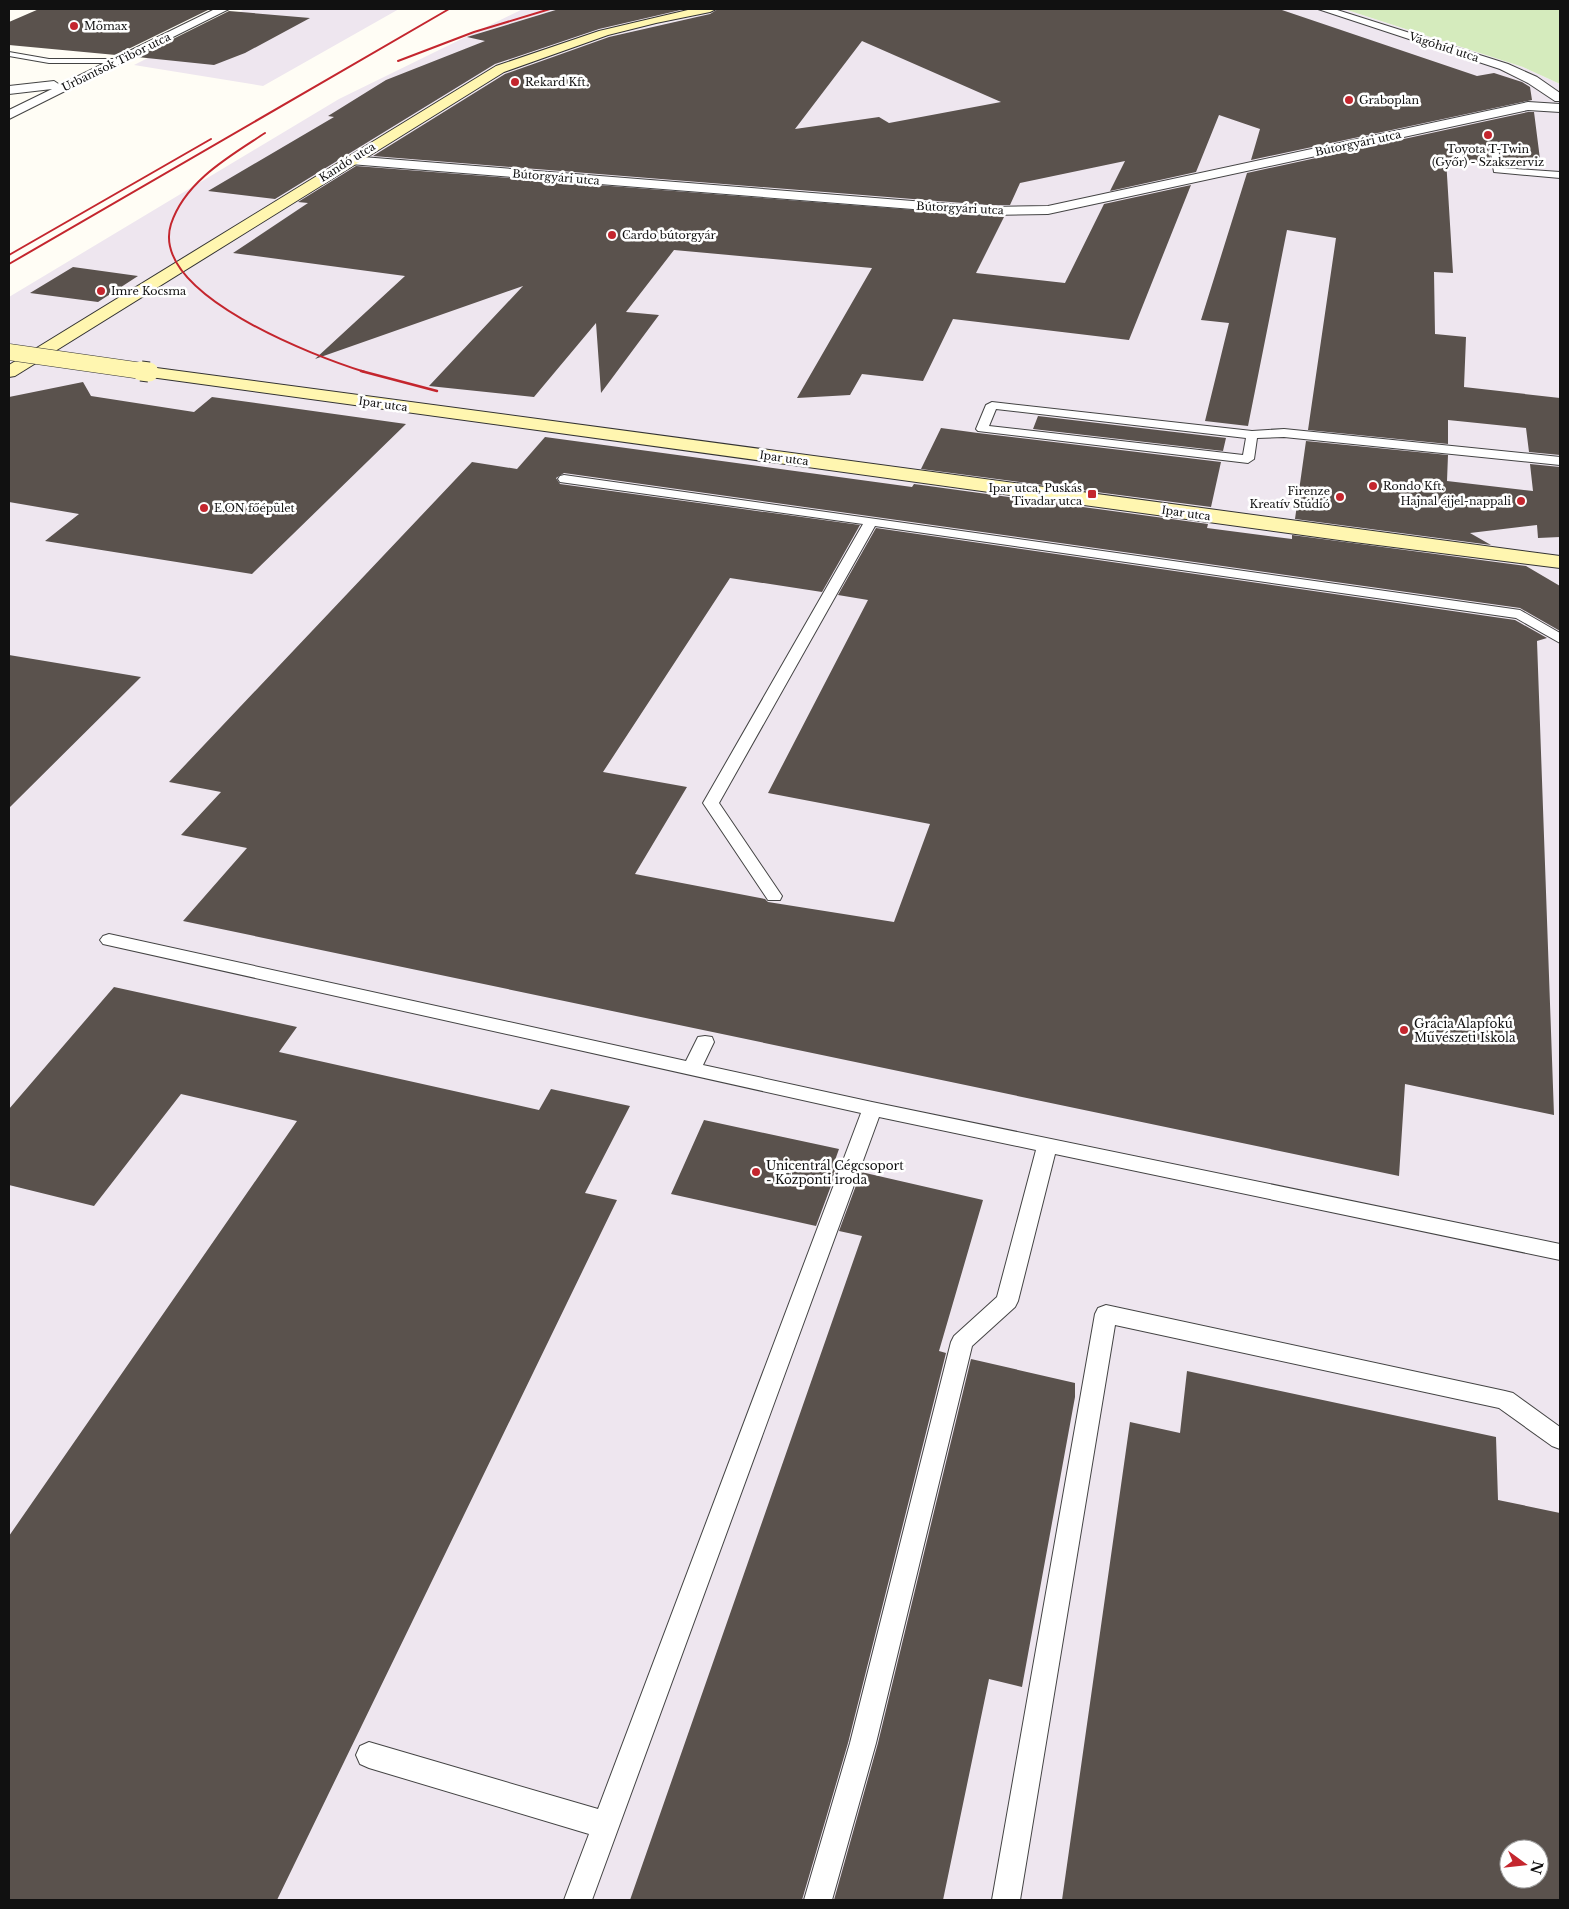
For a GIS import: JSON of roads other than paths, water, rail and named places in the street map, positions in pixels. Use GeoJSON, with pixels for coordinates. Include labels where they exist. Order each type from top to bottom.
{"type":"FeatureCollection","features":[{"type":"Feature","properties":{"kind":"street","name":"Urbantsok Tibor utca"},"geometry":{"type":"LineString","coordinates":[[9,115],[223,9]]}},
{"type":"Feature","properties":{"kind":"street","name":"Kandó utca"},"geometry":{"type":"LineString","coordinates":[[9,372],[500,69],[566,43],[635,25],[710,9]]}},
{"type":"Feature","properties":{"kind":"street","name":"Vágóhíd utca"},"geometry":{"type":"LineString","coordinates":[[1324,9],[1494,63],[1528,77],[1560,101]]}},
{"type":"Feature","properties":{"kind":"street"},"geometry":{"type":"LineString","coordinates":[[9,90],[71,84]]}},
{"type":"Feature","properties":{"kind":"street","name":"Bútorgyári utca"},"geometry":{"type":"LineString","coordinates":[[350,160],[988,212],[1048,210],[1528,106],[1560,101]]}},
{"type":"Feature","properties":{"kind":"street","name":"Ipar utca"},"geometry":{"type":"LineString","coordinates":[[9,352],[1344,535],[1560,562]]}},
{"type":"Feature","properties":{"kind":"lane"},"geometry":{"type":"LineString","coordinates":[[9,54],[49,61],[119,61]]}},
{"type":"Feature","properties":{"kind":"lane"},"geometry":{"type":"LineString","coordinates":[[1494,147],[1497,170],[1560,175]]}},
{"type":"Feature","properties":{"kind":"lane"},"geometry":{"type":"LineString","coordinates":[[1252,435],[1248,459],[982,429],[992,405],[1252,435],[1284,433],[1560,461]]}},
{"type":"Feature","properties":{"kind":"lane"},"geometry":{"type":"LineString","coordinates":[[564,479],[1183,564],[1520,614],[1560,639]]}},
{"type":"Feature","properties":{"kind":"lane"},"geometry":{"type":"LineString","coordinates":[[774,896],[711,803],[871,522]]}},
{"type":"Feature","properties":{"kind":"lane"},"geometry":{"type":"LineString","coordinates":[[109,940],[872,1109],[1560,1252]]}},
{"type":"Feature","properties":{"kind":"lane"},"geometry":{"type":"LineString","coordinates":[[692,1069],[705,1042]]}},
{"type":"Feature","properties":{"kind":"lane"},"geometry":{"type":"LineString","coordinates":[[578,1900],[872,1109]]}},
{"type":"Feature","properties":{"kind":"lane"},"geometry":{"type":"LineString","coordinates":[[818,1900],[863,1743],[962,1342],[1007,1301],[1047,1145]]}},
{"type":"Feature","properties":{"kind":"lane"},"geometry":{"type":"LineString","coordinates":[[1006,1900],[1106,1314],[1505,1400],[1560,1439]]}},
{"type":"Feature","properties":{"kind":"lane"},"geometry":{"type":"LineString","coordinates":[[369,1755],[606,1826]]}},
{"type":"Feature","properties":{"kind":"railway"},"geometry":{"type":"LineString","coordinates":[[9,264],[449,9]]}},
{"type":"Feature","properties":{"kind":"railway"},"geometry":{"type":"LineString","coordinates":[[398,61],[474,32],[550,9]]}},
{"type":"Feature","properties":{"kind":"railway"},"geometry":{"type":"LineString","coordinates":[[265,133],[210,171],[187,195],[171,224],[171,250],[185,275],[210,298],[241,319],[311,352],[365,372]]}},
{"type":"Feature","properties":{"kind":"railway"},"geometry":{"type":"LineString","coordinates":[[9,255],[211,139]]}},
{"type":"Feature","properties":{"kind":"railway"},"geometry":{"type":"LineString","coordinates":[[361,371],[437,391]]}},
{"type":"Feature","properties":{"kind":"place","name":"Mömax"},"geometry":{"type":"Point","coordinates":[74,26]}},
{"type":"Feature","properties":{"kind":"place","name":"Rekard Kft."},"geometry":{"type":"Point","coordinates":[515,82]}},
{"type":"Feature","properties":{"kind":"place","name":"Graboplan"},"geometry":{"type":"Point","coordinates":[1349,100]}},
{"type":"Feature","properties":{"kind":"place","name":"Toyota T-Twin (Győr) - Szakszerviz"},"geometry":{"type":"Point","coordinates":[1488,135]}},
{"type":"Feature","properties":{"kind":"place","name":"Cardo bútorgyár"},"geometry":{"type":"Point","coordinates":[612,235]}},
{"type":"Feature","properties":{"kind":"place","name":"Imre Kocsma"},"geometry":{"type":"Point","coordinates":[101,291]}},
{"type":"Feature","properties":{"kind":"place","name":"Rondo Kft."},"geometry":{"type":"Point","coordinates":[1373,486]}},
{"type":"Feature","properties":{"kind":"place","name":"Ipar utca, Puskás Tivadar utca"},"geometry":{"type":"Point","coordinates":[1092,494]}},
{"type":"Feature","properties":{"kind":"place","name":"Firenze Kreatív Stúdió"},"geometry":{"type":"Point","coordinates":[1340,497]}},
{"type":"Feature","properties":{"kind":"place","name":"Hajnal éjjel-nappali"},"geometry":{"type":"Point","coordinates":[1521,501]}},
{"type":"Feature","properties":{"kind":"place","name":"E.ON főépület"},"geometry":{"type":"Point","coordinates":[204,508]}},
{"type":"Feature","properties":{"kind":"place","name":"Grácia Alapfokú Művészeti Iskola"},"geometry":{"type":"Point","coordinates":[1404,1030]}},
{"type":"Feature","properties":{"kind":"place","name":"Unicentrál Cégcsoport - Központi iroda"},"geometry":{"type":"Point","coordinates":[756,1172]}}]}
